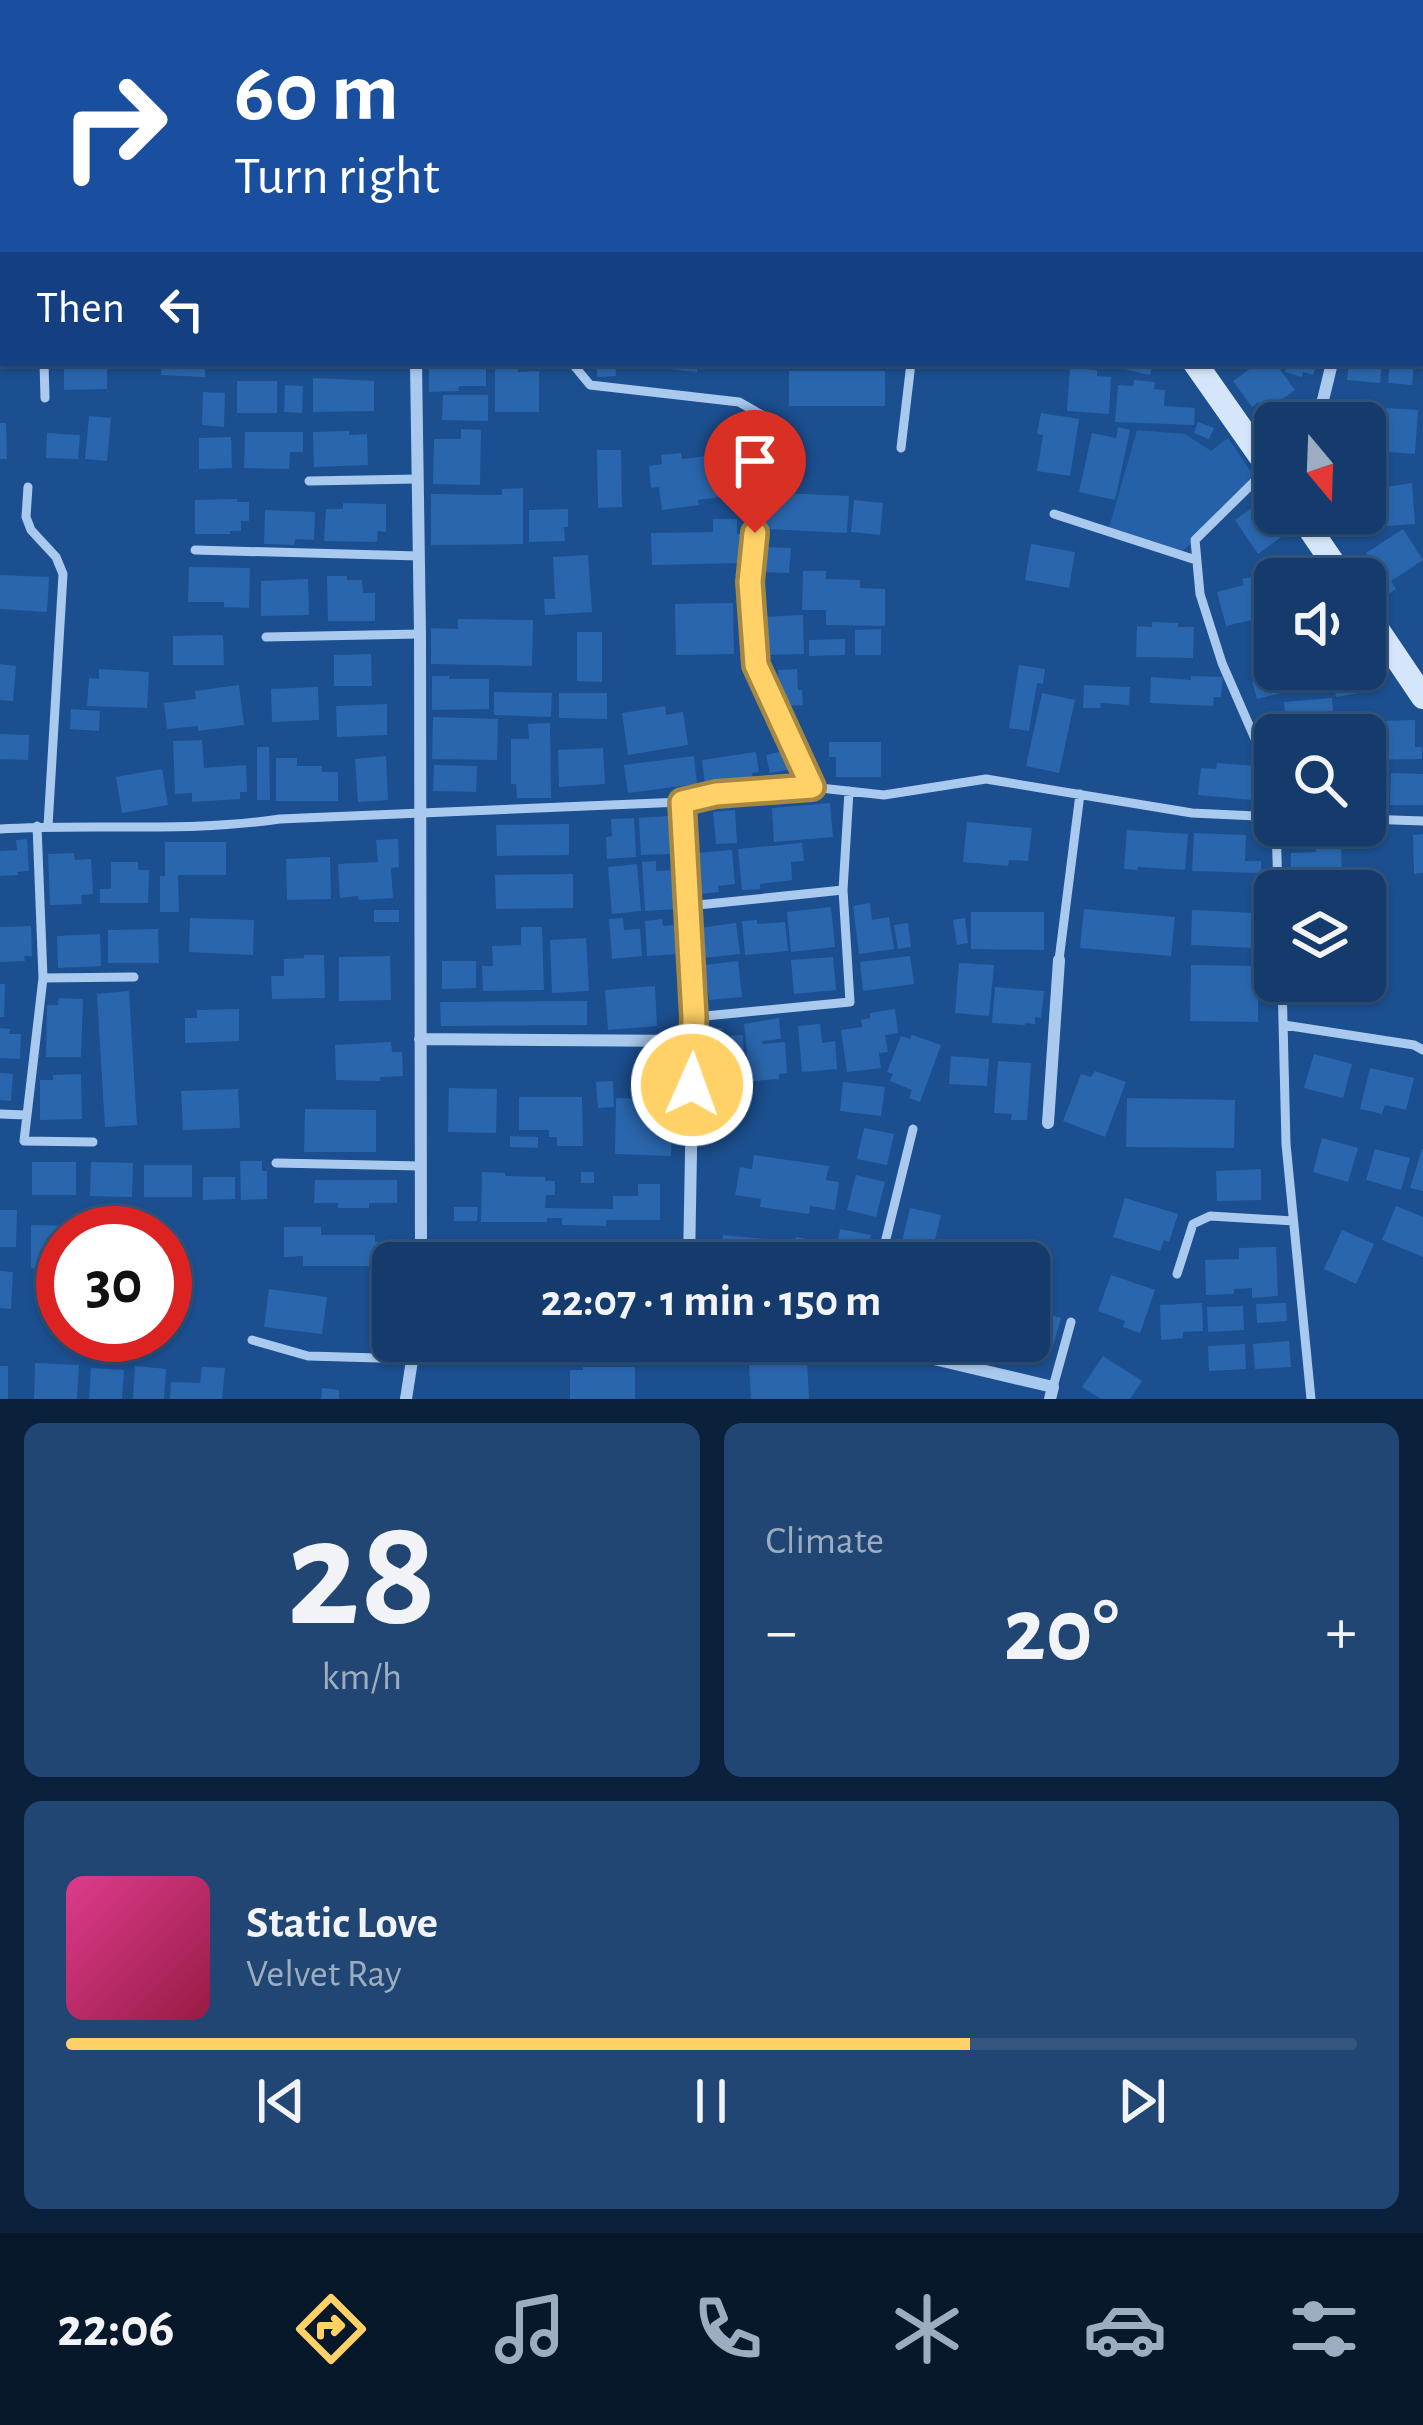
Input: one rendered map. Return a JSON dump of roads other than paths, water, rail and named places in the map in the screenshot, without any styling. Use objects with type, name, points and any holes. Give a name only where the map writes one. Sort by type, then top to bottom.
[{"type":"main road","points":[[1197,366],[1254,443]]},
{"type":"main road","points":[[1386,642],[1423,698]]},
{"type":"street","points":[[416,366],[421,1242]]},
{"type":"street","points":[[1322,402],[1331,366]]},
{"type":"street","points":[[1048,1123],[1059,960]]},
{"type":"street","points":[[421,1039],[694,1041],[689,1242]]},
{"type":"street","points":[[406,1399],[412,1362]]},
{"type":"street","points":[[939,1362],[1052,1393]]},
{"type":"lane","points":[[44,366],[45,398]]},
{"type":"lane","points":[[574,366],[590,385],[740,401],[762,415],[761,450]]},
{"type":"lane","points":[[901,448],[911,366]]},
{"type":"lane","points":[[309,481],[418,479]]},
{"type":"lane","points":[[1254,486],[1195,540],[1199,595],[1254,737]]},
{"type":"lane","points":[[28,487],[26,517],[63,574],[43,826],[43,978],[24,1141],[93,1142]]},
{"type":"lane","points":[[1054,514],[1196,560]]},
{"type":"lane","points":[[755,533],[750,582],[756,665],[812,787]]},
{"type":"lane","points":[[195,550],[419,556]]},
{"type":"lane","points":[[266,637],[420,634]]},
{"type":"lane","points":[[0,829],[229,826],[280,818],[682,802],[716,794],[812,787],[884,794],[986,778],[1192,813],[1254,817]]},
{"type":"lane","points":[[694,1017],[850,1002],[843,890],[849,791]]},
{"type":"lane","points":[[1059,960],[1080,794]]},
{"type":"lane","points":[[682,802],[694,1041]]},
{"type":"lane","points":[[1386,820],[1423,821]]},
{"type":"lane","points":[[688,906],[843,890]]},
{"type":"lane","points":[[43,978],[134,977]]},
{"type":"lane","points":[[1283,1002],[1286,1144],[1311,1399]]},
{"type":"lane","points":[[1284,1025],[1423,1050]]},
{"type":"lane","points":[[0,1114],[26,1115]]},
{"type":"lane","points":[[885,1242],[913,1129]]},
{"type":"lane","points":[[276,1163],[421,1166]]},
{"type":"lane","points":[[1178,1274],[1193,1224],[1210,1216],[1293,1221]]},
{"type":"lane","points":[[1052,1393],[1071,1322]]},
{"type":"lane","points":[[252,1340],[308,1356],[372,1358]]}]
